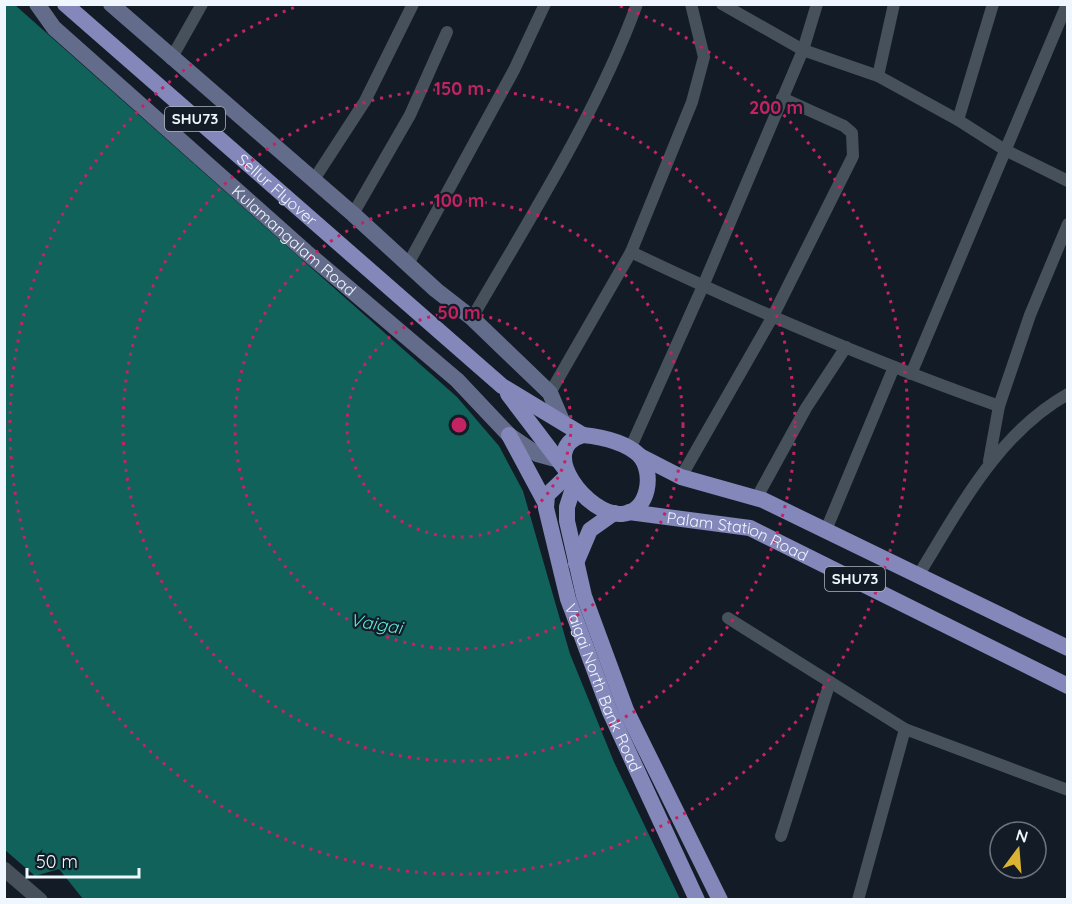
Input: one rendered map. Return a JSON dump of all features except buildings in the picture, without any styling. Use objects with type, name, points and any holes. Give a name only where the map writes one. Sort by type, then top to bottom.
[{"type":"main road","name":"Kulamangalam Road","points":[[38,4],[54,28],[306,252],[457,380],[509,435],[567,472]]},
{"type":"main road","name":"Sellur Flyover","points":[[65,4],[502,386]]},
{"type":"main road","points":[[111,4],[171,59],[472,318],[550,393],[562,421]]},
{"type":"main road","name":"SHU73","points":[[502,386],[583,435],[603,438],[635,453]]},
{"type":"main road","name":"SHU73","points":[[502,386],[591,501],[621,513]]},
{"type":"main road","name":"Vaigai North Bank Road","points":[[509,435],[546,504],[568,599],[610,712],[697,900]]},
{"type":"main road","points":[[546,504],[547,495],[567,472],[567,447],[573,439],[583,435]]},
{"type":"main road","points":[[576,563],[590,530],[640,502],[647,488],[648,472],[635,453]]},
{"type":"main road","name":"Palam Station Road","points":[[635,453],[681,477],[756,499],[826,530],[1068,648]]},
{"type":"main road","name":"Vaigai North Bank Road","points":[[567,472],[567,514],[584,596],[626,710],[720,900]]},
{"type":"main road","name":"Palam Station Road","points":[[621,513],[694,519],[750,528],[1068,686]]},
{"type":"street","points":[[171,59],[202,4]]},
{"type":"street","points":[[313,181],[365,101],[413,4]]},
{"type":"street","points":[[408,264],[514,70],[545,4]]},
{"type":"street","points":[[472,318],[587,118],[623,43],[637,4]]},
{"type":"street","points":[[550,393],[631,252],[693,102],[704,57],[691,4]]},
{"type":"street","points":[[722,4],[803,50],[878,76],[958,120],[1005,150],[1068,181]]},
{"type":"street","points":[[635,453],[803,50],[817,4]]},
{"type":"street","points":[[878,76],[894,4]]},
{"type":"street","points":[[958,120],[993,4]]},
{"type":"street","points":[[911,374],[1067,4]]},
{"type":"street","points":[[353,214],[410,115],[447,32]]},
{"type":"street","points":[[681,477],[773,316],[853,156],[852,134],[844,126],[782,98]]},
{"type":"street","points":[[989,461],[999,406],[1029,315],[1066,231]]},
{"type":"street","points":[[631,252],[846,347],[911,374],[999,406]]},
{"type":"street","points":[[756,499],[806,408],[846,347]]},
{"type":"street","points":[[826,530],[894,367]]},
{"type":"street","points":[[919,574],[989,461],[1046,406],[1068,394]]},
{"type":"street","points":[[728,618],[905,729],[1068,790]]},
{"type":"street","points":[[781,836],[830,682]]},
{"type":"street","points":[[858,900],[905,729]]},
{"type":"street","points":[[4,869],[40,900]]},
{"type":"water","name":"Vaigai","points":[[4,5],[15,5],[457,397],[499,446],[523,491],[570,654],[614,762],[680,899],[83,899],[59,869],[35,876],[5,850]]}]
